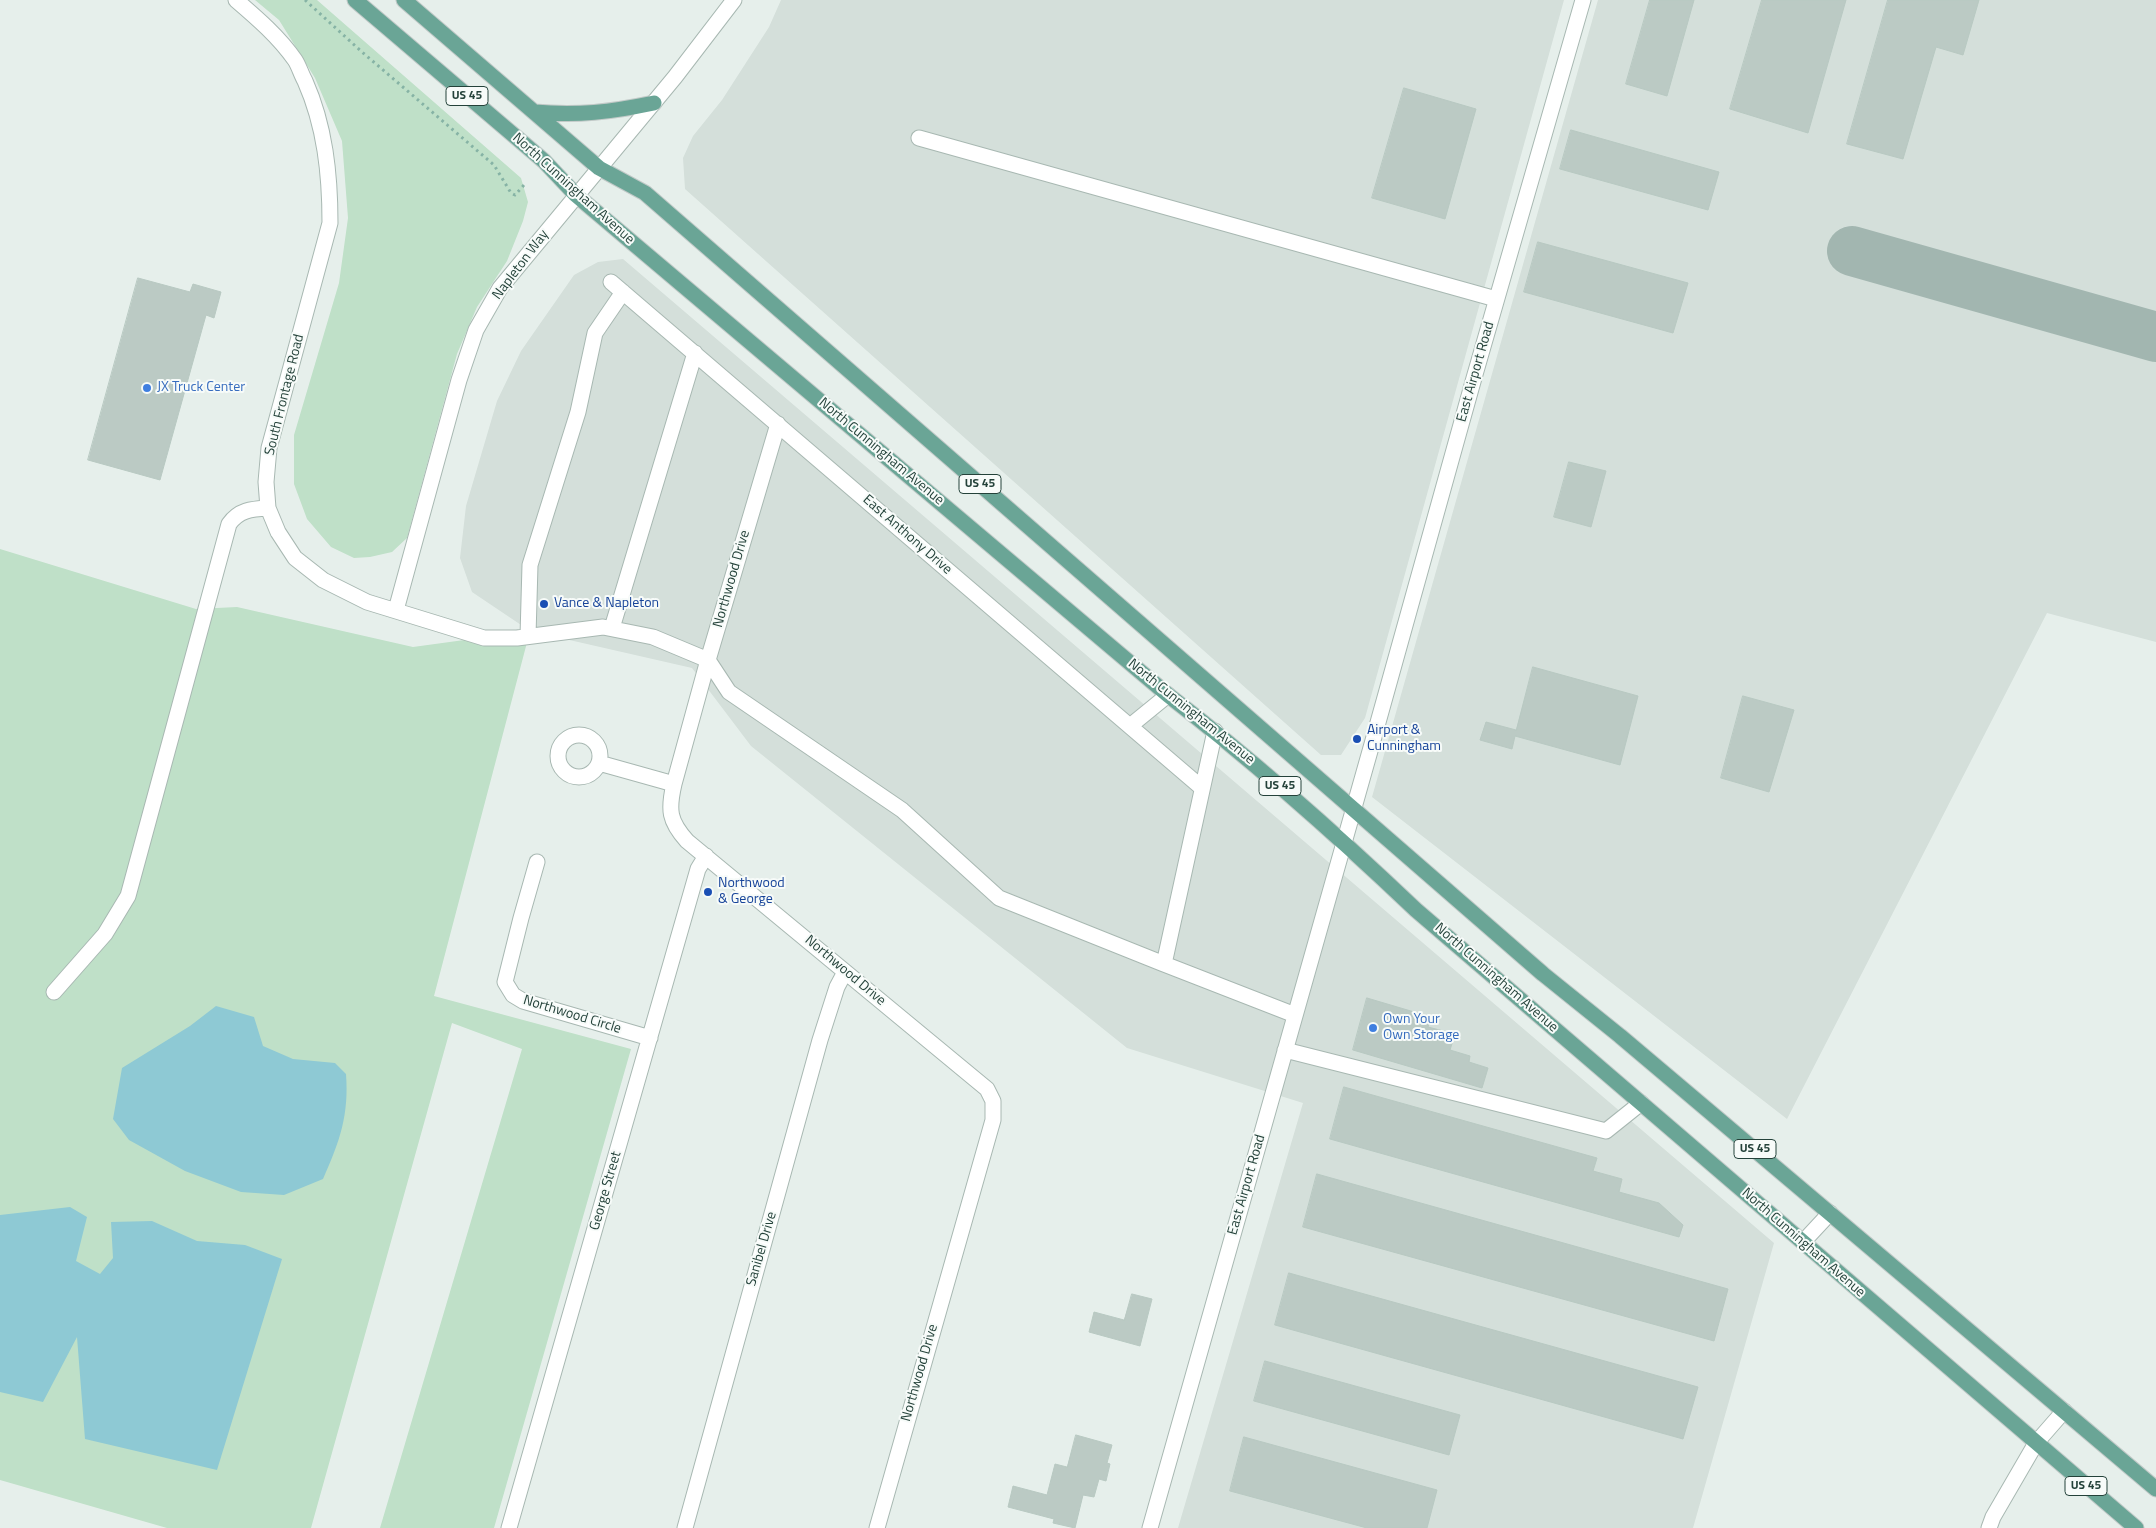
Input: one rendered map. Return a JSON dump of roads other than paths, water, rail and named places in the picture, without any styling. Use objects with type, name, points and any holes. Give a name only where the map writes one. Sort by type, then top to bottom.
[{"type":"main road","name":"North Cunningham Avenue","points":[[355,0],[544,161],[576,195],[1345,842],[1416,910],[2136,1528]]},
{"type":"main road","name":"US 45","points":[[404,0],[599,168],[645,193],[1543,974],[1620,1036],[2156,1489]]},
{"type":"main road","points":[[534,112],[606,113],[654,103]]},
{"type":"street","name":"South Frontage Road","points":[[236,0],[268,28],[295,61],[311,96],[324,139],[330,186],[330,223],[269,448],[266,482],[268,508],[278,532],[295,558],[323,580],[367,602],[484,638],[528,636],[602,626],[653,637],[708,660]]},
{"type":"street","name":"Napleton Way","points":[[396,610],[459,380],[476,330],[500,288],[654,103],[734,0]]},
{"type":"street","name":"East Airport Road","points":[[1150,1528],[1582,0]]},
{"type":"street","points":[[919,138],[1496,299]]},
{"type":"street","name":"East Anthony Drive","points":[[528,636],[530,566],[578,412],[595,333],[617,287],[1202,788]]},
{"type":"street","points":[[612,628],[695,353]]},
{"type":"street","name":"Northwood Drive","points":[[778,424],[708,660],[674,784],[671,798],[671,815],[675,828],[706,856],[987,1089],[993,1101],[992,1120],[877,1528]]},
{"type":"street","points":[[54,992],[105,934],[128,896],[229,524],[233,518],[244,510],[268,508]]},
{"type":"street","points":[[708,660],[728,692],[902,810],[999,898],[1295,1014]]},
{"type":"street","points":[[1130,726],[1168,694]]},
{"type":"street","points":[[1164,964],[1215,731]]},
{"type":"street","points":[[598,762],[674,784]]},
{"type":"street","name":"George Street","points":[[509,1528],[698,869],[706,856]]},
{"type":"street","name":"Northwood Circle","points":[[538,862],[521,918],[505,982],[513,995],[523,1001],[650,1038]]},
{"type":"street","name":"Sanibel Drive","points":[[685,1528],[820,1040],[837,987],[845,972]]},
{"type":"street","points":[[1285,1050],[1606,1132],[1641,1104]]},
{"type":"street","points":[[1802,1242],[1830,1213]]},
{"type":"street","points":[[1989,1528],[1993,1517],[2036,1443],[2064,1411]]},
{"type":"water","points":[[216,1006],[254,1017],[263,1046],[293,1059],[335,1063],[346,1074],[345,1115],[339,1140],[323,1179],[284,1195],[241,1192],[185,1171],[129,1140],[113,1119],[122,1068],[190,1026]]},
{"type":"water","points":[[70,1207],[87,1217],[76,1261],[100,1274],[113,1258],[111,1222],[152,1221],[197,1241],[245,1245],[282,1259],[217,1470],[85,1439],[77,1337],[43,1402],[0,1392],[0,1215]]},
{"type":"place","name":"JX Truck Center","points":[[147,388]]},
{"type":"place","name":"Vance & Napleton","points":[[544,604]]},
{"type":"place","name":"Airport & Cunningham","points":[[1357,739]]},
{"type":"place","name":"Northwood & George","points":[[708,892]]},
{"type":"place","name":"Own Your Own Storage","points":[[1373,1028]]}]
